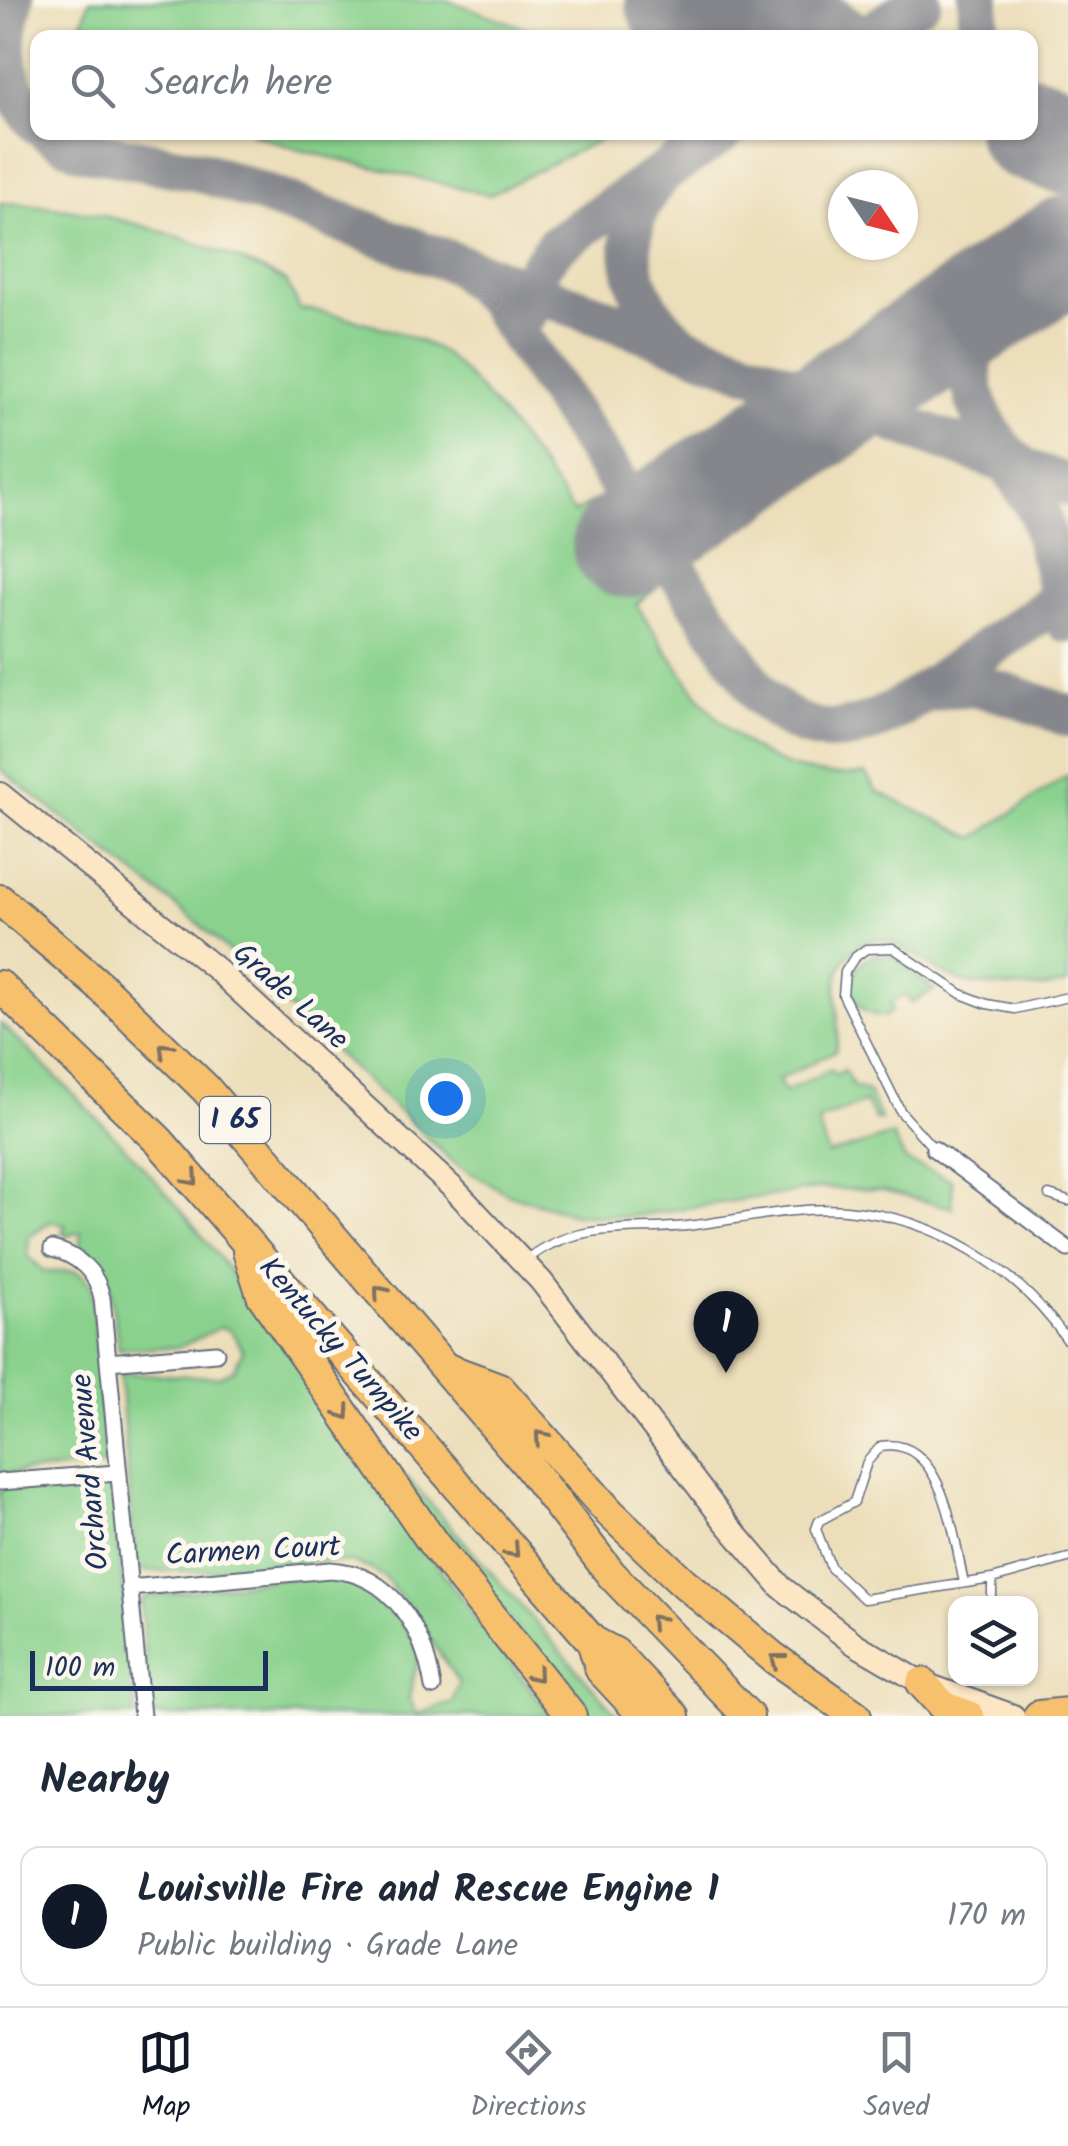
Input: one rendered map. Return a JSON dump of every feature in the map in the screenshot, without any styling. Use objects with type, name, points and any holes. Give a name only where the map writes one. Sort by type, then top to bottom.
[{"type":"highway","name":"I 65","points":[[0,900],[100,986],[205,1088],[277,1166],[526,1463],[611,1574],[748,1716]]},
{"type":"highway","name":"Kentucky Turnpike","points":[[0,986],[110,1090],[592,1641],[615,1653],[674,1716]]},
{"type":"highway","points":[[244,1239],[262,1295],[272,1310],[433,1543],[571,1716]]},
{"type":"highway","points":[[442,1367],[499,1388],[610,1513],[683,1582],[774,1658],[856,1716]]},
{"type":"highway","points":[[592,1641],[601,1670],[644,1716]]},
{"type":"highway","points":[[922,1683],[944,1708],[969,1716]]},
{"type":"highway","points":[[1039,1716],[1068,1713]]},
{"type":"main road","name":"Grade Lane","points":[[0,794],[216,970],[454,1190],[524,1261],[781,1586],[855,1644],[922,1683],[1013,1716]]},
{"type":"street","points":[[934,1149],[1066,1241]]},
{"type":"street","name":"Orchard Avenue","points":[[52,1248],[79,1260],[100,1284],[142,1716]]},
{"type":"street","points":[[108,1362],[216,1354]]},
{"type":"street","points":[[0,1482],[117,1473]]},
{"type":"street","name":"Carmen Court","points":[[129,1588],[330,1570],[360,1574],[379,1585],[404,1610],[423,1649],[434,1687]]},
{"type":"lane","points":[[934,1149],[901,1112],[843,995],[845,972],[854,958],[866,950],[893,948],[961,994],[986,1004],[1015,1009],[1068,997]]},
{"type":"lane","points":[[1049,1194],[1068,1201]]},
{"type":"lane","points":[[524,1261],[546,1244],[579,1232],[844,1210],[923,1226],[991,1260],[1049,1314],[1068,1341]]},
{"type":"lane","points":[[964,1583],[935,1476],[918,1455],[891,1444],[881,1446],[867,1462],[854,1502],[818,1521],[816,1529],[831,1568],[864,1598],[992,1579],[1068,1558]]},
{"type":"lane","points":[[992,1579],[992,1596]]},
{"type":"green space","points":[[90,0],[447,0],[531,30],[79,30]]},
{"type":"green space","points":[[270,140],[599,140],[489,195]]},
{"type":"green space","points":[[0,203],[74,210],[183,238],[286,281],[300,309],[376,326],[447,356],[499,411],[574,513],[595,500],[656,589],[636,604],[703,701],[754,749],[785,765],[822,774],[866,774],[876,791],[974,838],[1068,775],[1068,983],[1027,988],[964,981],[896,944],[866,941],[853,949],[838,977],[835,1051],[778,1080],[785,1092],[831,1069],[835,1075],[844,1070],[853,1086],[868,1092],[881,1120],[875,1120],[865,1102],[818,1121],[828,1155],[892,1135],[906,1161],[952,1180],[952,1208],[884,1191],[822,1188],[627,1217],[575,1214],[510,1195],[454,1163],[197,922],[0,769]]},
{"type":"green space","points":[[871,955],[893,955],[934,990],[910,1003],[906,995],[890,1003],[893,1010],[886,1016],[863,1009],[856,1002],[852,982],[861,963]]},
{"type":"green space","points":[[0,1023],[128,1150],[199,1232],[461,1597],[553,1716],[149,1716],[141,1603],[145,1597],[256,1581],[343,1578],[360,1582],[380,1595],[420,1651],[409,1698],[417,1714],[452,1703],[459,1683],[411,1610],[384,1577],[368,1568],[350,1562],[315,1561],[205,1571],[142,1571],[135,1565],[120,1373],[218,1377],[234,1369],[243,1350],[231,1331],[221,1327],[180,1347],[119,1349],[109,1283],[81,1246],[81,1232],[66,1236],[62,1232],[66,1226],[52,1221],[29,1237],[28,1256],[44,1271],[76,1271],[92,1287],[105,1465],[0,1474]]},
{"type":"green space","points":[[406,1476],[618,1716],[584,1716],[400,1482]]},
{"type":"green space","points":[[113,1481],[136,1716],[0,1716],[0,1488]]},
{"type":"taxiway","points":[[13,0],[7,34],[8,66],[18,96],[30,114]]},
{"type":"taxiway","points":[[805,0],[852,30]]},
{"type":"taxiway","points":[[877,30],[921,0]]},
{"type":"taxiway","points":[[978,30],[979,0]]},
{"type":"taxiway","points":[[1038,117],[1068,130]]},
{"type":"taxiway","points":[[63,140],[80,149],[200,171],[1068,485]]},
{"type":"taxiway","points":[[526,314],[537,270],[556,245],[712,140]]},
{"type":"taxiway","points":[[658,179],[635,219],[632,263],[648,306],[678,340]]},
{"type":"taxiway","points":[[1019,464],[1003,448],[980,411],[971,369],[974,348],[981,328],[1002,299],[1068,252]]},
{"type":"taxiway","points":[[467,272],[493,297],[762,697],[788,718],[814,728],[838,730],[887,715],[1068,594]]},
{"type":"taxiway","points":[[1004,457],[1039,512],[1067,622]]},
{"type":"taxiway","points":[[929,692],[947,687],[982,688],[1068,716]]},
{"type":"runway","points":[[679,0],[760,30]]},
{"type":"runway","points":[[1038,131],[1068,141]]},
{"type":"runway","points":[[626,544],[1068,249]]},
{"type":"place","name":"Louisville Fire and Rescue Engine 1","points":[[726,1373]]}]
